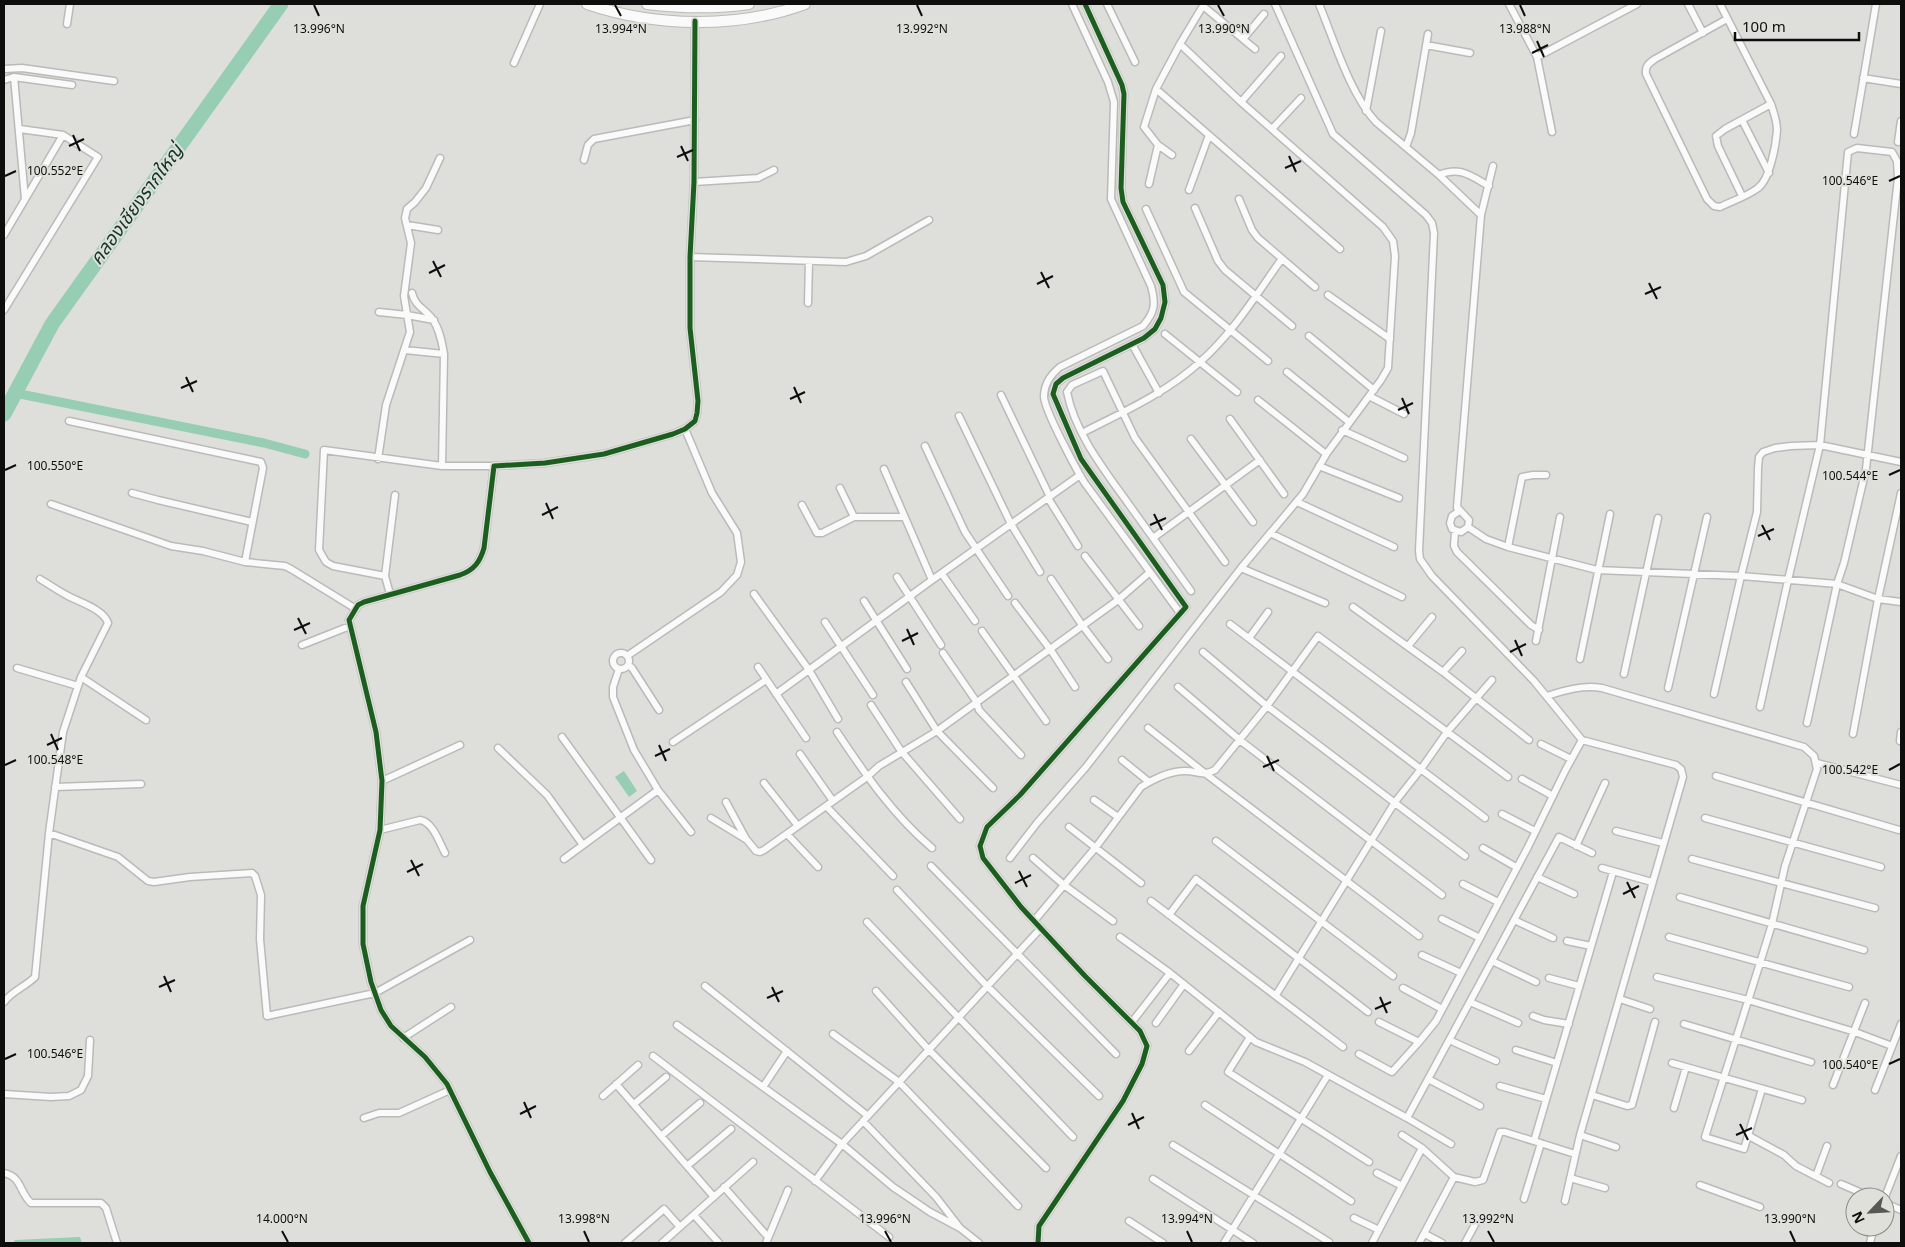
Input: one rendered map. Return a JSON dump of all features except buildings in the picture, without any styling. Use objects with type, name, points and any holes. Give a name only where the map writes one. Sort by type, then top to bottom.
[{"type":"main road","points":[[587,4],[644,17],[695,21],[737,20],[768,15],[805,4]]},
{"type":"main road","points":[[647,4],[683,7],[749,4]]},
{"type":"street","points":[[67,24],[70,4]]},
{"type":"street","points":[[514,63],[540,4]]},
{"type":"street","points":[[1072,4],[1108,82],[1114,102],[1111,199],[1155,298],[1153,309],[1143,326],[1060,367],[1048,379],[1044,402],[1080,475],[1180,613]]},
{"type":"street","points":[[1038,1243],[1039,1226],[1123,1101],[1142,1064],[1147,1046],[1140,1031],[1132,1022],[1084,976],[1021,907],[983,858],[980,846],[987,827],[1033,780],[1186,607],[1081,459],[1053,394],[1056,384],[1063,378],[1144,338],[1158,324],[1164,311],[1165,293],[1163,285],[1123,202],[1124,94],[1122,85],[1085,4]]},
{"type":"street","points":[[1106,4],[1135,62]]},
{"type":"street","points":[[1275,4],[1333,134],[1426,215],[1432,223],[1434,233],[1420,559],[1426,569],[1534,681],[1582,740],[1676,765],[1681,769],[1683,777],[1580,1135],[1565,1201]]},
{"type":"street","points":[[1319,4],[1356,95],[1366,111],[1439,174],[1481,215]]},
{"type":"street","points":[[1509,4],[1537,57],[1552,132]]},
{"type":"street","points":[[1537,57],[1625,6],[1638,4]]},
{"type":"street","points":[[1688,4],[1704,33]]},
{"type":"street","points":[[1720,4],[1728,19],[1770,104],[1775,116],[1777,129],[1768,173],[1763,183],[1758,189],[1720,207],[1710,203],[1646,74],[1647,64],[1728,19]]},
{"type":"street","points":[[1854,134],[1876,4]]},
{"type":"street","points":[[1172,155],[1158,145],[1144,127],[1156,89],[1201,6],[1255,49]]},
{"type":"street","points":[[1243,40],[1264,14]]},
{"type":"street","points":[[386,576],[333,566],[326,562],[322,556],[319,540],[324,450],[378,459],[442,466],[494,466],[554,462],[604,454],[673,434],[685,429],[695,421],[698,413],[690,328],[690,257],[694,182],[695,21]]},
{"type":"street","points":[[1366,111],[1381,30]]},
{"type":"street","points":[[1406,147],[1428,34]]},
{"type":"street","points":[[1010,858],[1037,823],[1086,767],[1242,568],[1297,502],[1309,486],[1326,454],[1342,430],[1374,390],[1388,368],[1395,256],[1395,247],[1389,233],[1241,102],[1180,44]]},
{"type":"street","points":[[1426,45],[1470,52]]},
{"type":"street","points":[[1241,102],[1281,56]]},
{"type":"street","points":[[4,69],[22,68],[114,81]]},
{"type":"street","points":[[4,80],[14,77],[72,85]]},
{"type":"street","points":[[14,77],[26,199]]},
{"type":"street","points":[[1863,78],[1901,84]]},
{"type":"street","points":[[1156,89],[1340,249]]},
{"type":"street","points":[[1272,129],[1301,98]]},
{"type":"street","points":[[1742,196],[1716,141],[1719,132],[1770,104]]},
{"type":"street","points":[[584,160],[588,145],[594,139],[694,120]]},
{"type":"street","points":[[1742,120],[1768,173]]},
{"type":"street","points":[[1898,142],[1901,121]]},
{"type":"street","points":[[4,310],[98,157],[64,135],[20,129]]},
{"type":"street","points":[[4,235],[64,135]]},
{"type":"street","points":[[1189,190],[1209,136]]},
{"type":"street","points":[[1149,184],[1158,145]]},
{"type":"street","points":[[1760,707],[1820,445],[1848,152],[1857,148],[1892,152],[1898,162],[1898,178],[1866,469],[1837,584],[1807,723]]},
{"type":"street","points":[[378,459],[386,405],[410,332],[404,296],[412,243],[405,218],[407,209],[426,188],[440,158]]},
{"type":"street","points":[[1493,166],[1481,215],[1458,512],[1452,516],[1450,522],[1455,531],[1454,546],[1457,552],[1531,626],[1539,630]]},
{"type":"street","points":[[694,182],[758,178],[774,170]]},
{"type":"street","points":[[1439,174],[1454,170],[1462,172],[1489,186]]},
{"type":"street","points":[[1238,199],[1252,230],[1258,238],[1316,288]]},
{"type":"street","points":[[1195,208],[1218,261],[1225,270],[1292,326]]},
{"type":"street","points":[[1146,209],[1184,292],[1268,361]]},
{"type":"street","points":[[690,257],[846,262],[866,256],[929,220]]},
{"type":"street","points":[[407,225],[438,230]]},
{"type":"street","points":[[1082,433],[1159,393],[1200,362],[1231,330],[1282,260]]},
{"type":"street","points":[[808,303],[809,261]]},
{"type":"street","points":[[412,293],[415,303],[434,320],[444,354],[442,466]]},
{"type":"street","points":[[1328,296],[1390,339]]},
{"type":"street","points":[[379,312],[406,314],[434,320]]},
{"type":"street","points":[[1165,334],[1237,392]]},
{"type":"street","points":[[1309,336],[1374,390]]},
{"type":"street","points":[[1132,344],[1159,393]]},
{"type":"street","points":[[405,350],[444,354]]},
{"type":"street","points":[[1190,590],[1103,469],[1082,433],[1067,392],[1072,385],[1103,371],[1135,438],[1225,562]]},
{"type":"street","points":[[1287,372],[1349,422]]},
{"type":"street","points":[[1000,395],[1049,498],[1078,546]]},
{"type":"street","points":[[1369,396],[1404,414]]},
{"type":"street","points":[[1258,400],[1326,454]]},
{"type":"street","points":[[959,416],[1011,524],[1040,572]]},
{"type":"street","points":[[1230,419],[1284,494]]},
{"type":"street","points":[[69,421],[261,462],[263,468],[245,562]]},
{"type":"street","points":[[627,656],[721,592],[737,575],[741,562],[737,533],[712,492],[685,429]]},
{"type":"street","points":[[1342,430],[1404,458]]},
{"type":"street","points":[[1191,439],[1253,522]]},
{"type":"street","points":[[1714,694],[1758,512],[1759,457],[1763,452],[1775,448],[1820,445],[1901,462]]},
{"type":"street","points":[[925,446],[965,532],[1008,596]]},
{"type":"street","points":[[1153,538],[1260,460]]},
{"type":"street","points":[[494,466],[484,548],[481,559],[476,566],[460,575],[364,602],[356,608],[349,620],[375,729],[382,781],[380,830],[363,906],[363,944],[381,1010],[391,1026],[434,1066],[450,1090],[490,1172],[529,1243]]},
{"type":"street","points":[[1319,466],[1399,498]]},
{"type":"street","points":[[884,469],[932,580]]},
{"type":"street","points":[[776,694],[1080,475]]},
{"type":"street","points":[[1508,547],[1522,477],[1546,475]]},
{"type":"street","points":[[840,488],[854,517]]},
{"type":"street","points":[[132,493],[252,522]]},
{"type":"street","points":[[1853,734],[1878,599],[1901,493]]},
{"type":"street","points":[[390,594],[386,576],[395,495]]},
{"type":"street","points":[[1297,502],[1394,547]]},
{"type":"street","points":[[51,504],[171,546],[203,551],[245,562],[286,566],[356,608]]},
{"type":"street","points":[[802,505],[817,533],[822,533],[854,517],[904,517]]},
{"type":"street","points":[[1455,531],[1461,532],[1469,524],[1468,516],[1457,508]]},
{"type":"street","points":[[1580,659],[1610,514]]},
{"type":"street","points":[[1536,641],[1560,517]]},
{"type":"street","points":[[1668,688],[1707,517]]},
{"type":"street","points":[[1624,674],[1658,518]]},
{"type":"street","points":[[1468,527],[1486,539],[1508,547],[1598,570],[1741,576],[1837,584],[1878,599],[1901,602]]},
{"type":"street","points":[[1270,533],[1402,597]]},
{"type":"street","points":[[1085,556],[1139,626]]},
{"type":"street","points":[[1242,568],[1326,602]]},
{"type":"street","points":[[726,802],[747,840],[760,852],[867,777],[879,766],[937,731],[1118,600],[1150,572]]},
{"type":"street","points":[[942,574],[975,621]]},
{"type":"street","points":[[897,577],[941,645]]},
{"type":"street","points":[[4,1002],[10,994],[26,986],[35,977],[49,834],[63,732],[81,677],[108,623],[108,620],[89,606],[69,597],[40,579]]},
{"type":"street","points":[[1051,580],[1082,625],[1108,658]]},
{"type":"street","points":[[754,594],[808,670],[838,719]]},
{"type":"street","points":[[864,601],[907,669]]},
{"type":"street","points":[[1015,603],[1050,649],[1075,687]]},
{"type":"street","points":[[1353,607],[1443,672],[1529,740]]},
{"type":"street","points":[[1249,638],[1268,612]]},
{"type":"street","points":[[1408,646],[1432,617]]},
{"type":"street","points":[[825,622],[872,695]]},
{"type":"street","points":[[1230,624],[1485,818]]},
{"type":"street","points":[[302,644],[350,626]]},
{"type":"street","points":[[982,631],[1046,721]]},
{"type":"street","points":[[1034,921],[1096,847],[1141,788],[1149,782],[1184,771],[1206,774],[1215,770],[1241,741],[1318,636],[1508,777]]},
{"type":"street","points":[[1443,672],[1462,651]]},
{"type":"street","points":[[943,652],[976,701],[979,710],[1021,755]]},
{"type":"street","points":[[1203,652],[1267,706],[1465,856]]},
{"type":"street","points":[[619,669],[614,664],[615,656],[622,653],[627,656],[629,660],[628,665]]},
{"type":"street","points":[[619,669],[628,665]]},
{"type":"street","points":[[628,665],[632,668],[659,710]]},
{"type":"street","points":[[758,667],[806,738]]},
{"type":"street","points":[[17,668],[78,686]]},
{"type":"street","points":[[619,669],[613,687],[612,697],[615,707],[634,750],[658,790],[691,832]]},
{"type":"street","points":[[81,677],[146,720]]},
{"type":"street","points":[[673,742],[766,680]]},
{"type":"street","points":[[1276,995],[1395,802],[1447,732],[1492,680]]},
{"type":"street","points":[[906,682],[937,731],[993,788]]},
{"type":"street","points":[[1178,687],[1241,741],[1442,895]]},
{"type":"street","points":[[1547,696],[1585,687],[1602,688],[1804,747],[1814,756],[1817,769],[1807,804],[1780,882],[1772,924],[1705,1137],[1742,1150],[1746,1148],[1762,1089]]},
{"type":"street","points":[[872,705],[901,751],[960,819]]},
{"type":"street","points":[[1148,728],[1419,936]]},
{"type":"street","points":[[837,732],[886,802],[932,848]]},
{"type":"street","points":[[1900,741],[1901,732]]},
{"type":"street","points":[[562,737],[652,860]]},
{"type":"street","points":[[1359,1054],[1392,1072],[1436,1021],[1582,740]]},
{"type":"street","points":[[1542,744],[1571,759]]},
{"type":"street","points":[[382,781],[460,745]]},
{"type":"street","points":[[498,748],[547,795],[583,845]]},
{"type":"street","points":[[800,754],[833,801]]},
{"type":"street","points":[[1122,760],[1149,782]]},
{"type":"street","points":[[1817,763],[1901,785]]},
{"type":"street","points":[[1716,776],[1899,830]]},
{"type":"street","points":[[1522,779],[1553,796]]},
{"type":"street","points":[[764,783],[798,826]]},
{"type":"street","points":[[1576,846],[1606,783]]},
{"type":"street","points":[[56,787],[141,784]]},
{"type":"street","points":[[564,859],[658,790]]},
{"type":"street","points":[[1094,800],[1118,817]]},
{"type":"street","points":[[826,806],[893,876]]},
{"type":"street","points":[[1502,814],[1535,831]]},
{"type":"street","points":[[711,818],[747,840]]},
{"type":"street","points":[[1705,818],[1881,867]]},
{"type":"street","points":[[380,830],[420,820],[424,821],[429,824],[445,852]]},
{"type":"street","points":[[1069,827],[1141,883]]},
{"type":"street","points":[[1616,831],[1663,843]]},
{"type":"street","points":[[49,834],[77,841],[118,857],[148,881],[252,873],[255,876],[261,895],[260,939],[267,1016],[375,993],[470,940]]},
{"type":"street","points":[[787,834],[818,867]]},
{"type":"street","points":[[1407,1118],[1559,837],[1592,853]]},
{"type":"street","points":[[1216,841],[1393,976]]},
{"type":"street","points":[[1483,848],[1516,867]]},
{"type":"street","points":[[1033,858],[1113,921]]},
{"type":"street","points":[[1692,859],[1875,908]]},
{"type":"street","points":[[931,866],[1116,1054]]},
{"type":"street","points":[[1602,868],[1652,882]]},
{"type":"street","points":[[1524,1199],[1546,1099],[1612,872]]},
{"type":"street","points":[[1537,877],[1574,894]]},
{"type":"street","points":[[1169,915],[1196,879],[1368,1012]]},
{"type":"street","points":[[1463,884],[1498,902]]},
{"type":"street","points":[[897,890],[987,986],[1099,1096]]},
{"type":"street","points":[[1680,897],[1864,950]]},
{"type":"street","points":[[1150,901],[1343,1046]]},
{"type":"street","points":[[1442,919],[1480,938]]},
{"type":"street","points":[[1514,920],[1553,938]]},
{"type":"street","points":[[867,922],[1073,1137]]},
{"type":"street","points":[[816,1180],[842,1144],[1041,928]]},
{"type":"street","points":[[1120,937],[1170,973],[1256,1042],[1304,1062],[1452,1144]]},
{"type":"street","points":[[1670,937],[1849,988]]},
{"type":"street","points":[[1567,941],[1590,946]]},
{"type":"street","points":[[1422,955],[1462,973]]},
{"type":"street","points":[[1492,961],[1536,982]]},
{"type":"street","points":[[1132,1022],[1170,973]]},
{"type":"street","points":[[1657,977],[1748,1000],[1855,1032],[1892,1046]]},
{"type":"street","points":[[1549,978],[1579,986]]},
{"type":"street","points":[[1156,1023],[1184,984]]},
{"type":"street","points":[[705,986],[868,1116]]},
{"type":"street","points":[[1403,988],[1442,1009]]},
{"type":"street","points":[[876,991],[929,1050],[1046,1168]]},
{"type":"street","points":[[1620,999],[1650,1009]]},
{"type":"street","points":[[1470,1002],[1518,1023]]},
{"type":"street","points":[[1833,1086],[1855,1032],[1864,1003]]},
{"type":"street","points":[[403,1038],[450,1007]]},
{"type":"street","points":[[1189,1051],[1219,1012]]},
{"type":"street","points":[[1533,1016],[1544,1020],[1569,1024]]},
{"type":"street","points":[[1379,1022],[1419,1042]]},
{"type":"street","points":[[1592,1095],[1628,1106],[1632,1105],[1655,1022]]},
{"type":"street","points":[[1684,1024],[1810,1062]]},
{"type":"street","points":[[1875,1090],[1901,1024]]},
{"type":"street","points":[[677,1025],[842,1144],[893,1187],[930,1212],[960,1228],[978,1243]]},
{"type":"street","points":[[833,1034],[899,1082],[1018,1206]]},
{"type":"street","points":[[1250,1037],[1228,1072],[1369,1162]]},
{"type":"street","points":[[4,1094],[51,1097],[69,1096],[81,1090],[88,1076],[90,1040]]},
{"type":"street","points":[[1449,1040],[1496,1061]]},
{"type":"street","points":[[1516,1050],[1557,1063]]},
{"type":"street","points":[[762,1087],[787,1051]]},
{"type":"street","points":[[652,1056],[889,1237]]},
{"type":"street","points":[[1672,1063],[1802,1100]]},
{"type":"street","points":[[603,1096],[638,1065]]},
{"type":"street","points":[[1674,1108],[1686,1068]]},
{"type":"street","points":[[1224,1243],[1328,1075]]},
{"type":"street","points":[[634,1104],[666,1077]]},
{"type":"street","points":[[1428,1079],[1480,1106]]},
{"type":"street","points":[[616,1084],[714,1197]]},
{"type":"street","points":[[1500,1086],[1546,1099]]},
{"type":"street","points":[[364,1118],[378,1113],[400,1113],[450,1090]]},
{"type":"street","points":[[661,1136],[700,1103]]},
{"type":"street","points":[[1205,1105],[1351,1201]]},
{"type":"street","points":[[863,1121],[936,1197],[960,1228]]},
{"type":"street","points":[[687,1166],[731,1129]]},
{"type":"street","points":[[1402,1134],[1422,1148],[1454,1177],[1476,1182],[1483,1180],[1500,1132],[1575,1154]]},
{"type":"street","points":[[1580,1135],[1616,1147]]},
{"type":"street","points":[[1749,1136],[1784,1155],[1796,1166],[1828,1183]]},
{"type":"street","points":[[1173,1145],[1328,1242]]},
{"type":"street","points":[[1816,1176],[1827,1146]]},
{"type":"street","points":[[1372,1243],[1422,1148]]},
{"type":"street","points":[[1889,1187],[1901,1156]]},
{"type":"street","points":[[663,1243],[753,1162]]},
{"type":"street","points":[[4,1173],[12,1174],[31,1203],[101,1203],[106,1208],[118,1243]]},
{"type":"street","points":[[1377,1173],[1402,1186]]},
{"type":"street","points":[[1419,1243],[1454,1177]]},
{"type":"street","points":[[1570,1178],[1605,1188]]},
{"type":"street","points":[[1153,1179],[1254,1243]]},
{"type":"street","points":[[1841,1184],[1848,1187]]},
{"type":"street","points":[[1700,1185],[1760,1206]]},
{"type":"street","points":[[724,1187],[767,1240],[788,1190]]},
{"type":"street","points":[[625,1243],[664,1209],[680,1227]]},
{"type":"street","points":[[694,1214],[719,1243]]},
{"type":"street","points":[[1354,1218],[1379,1230]]},
{"type":"street","points":[[1465,1243],[1478,1219]]},
{"type":"street","points":[[1129,1221],[1163,1243]]},
{"type":"street","points":[[1425,1234],[1442,1243]]},
{"type":"shaded area","points":[[624,771],[637,791],[629,797],[615,777]]},
{"type":"shaded area","points":[[80,1237],[82,1243],[13,1243],[15,1240]]},
{"type":"waterway","name":"คลองเชียงรากใหญ่","points":[[4,414],[52,324],[281,4]]},
{"type":"waterway","points":[[15,393],[264,443],[305,454]]},
{"type":"cycle path","points":[[1038,1243],[1039,1226],[1123,1101],[1142,1064],[1147,1046],[1140,1031],[1085,976],[1021,907],[983,858],[980,846],[987,827],[1020,795],[1186,607],[1081,459],[1053,394],[1056,384],[1063,378],[1144,338],[1155,329],[1161,318],[1165,302],[1163,285],[1123,202],[1121,188],[1124,94],[1122,85],[1085,4]]},
{"type":"cycle path","points":[[529,1243],[490,1172],[447,1084],[425,1057],[391,1026],[381,1010],[371,982],[363,944],[363,906],[380,830],[382,781],[376,732],[349,620],[358,605],[364,602],[460,575],[476,565],[484,548],[494,466],[545,463],[604,454],[673,434],[685,429],[695,421],[698,401],[690,328],[690,257],[694,182],[695,21]]}]
